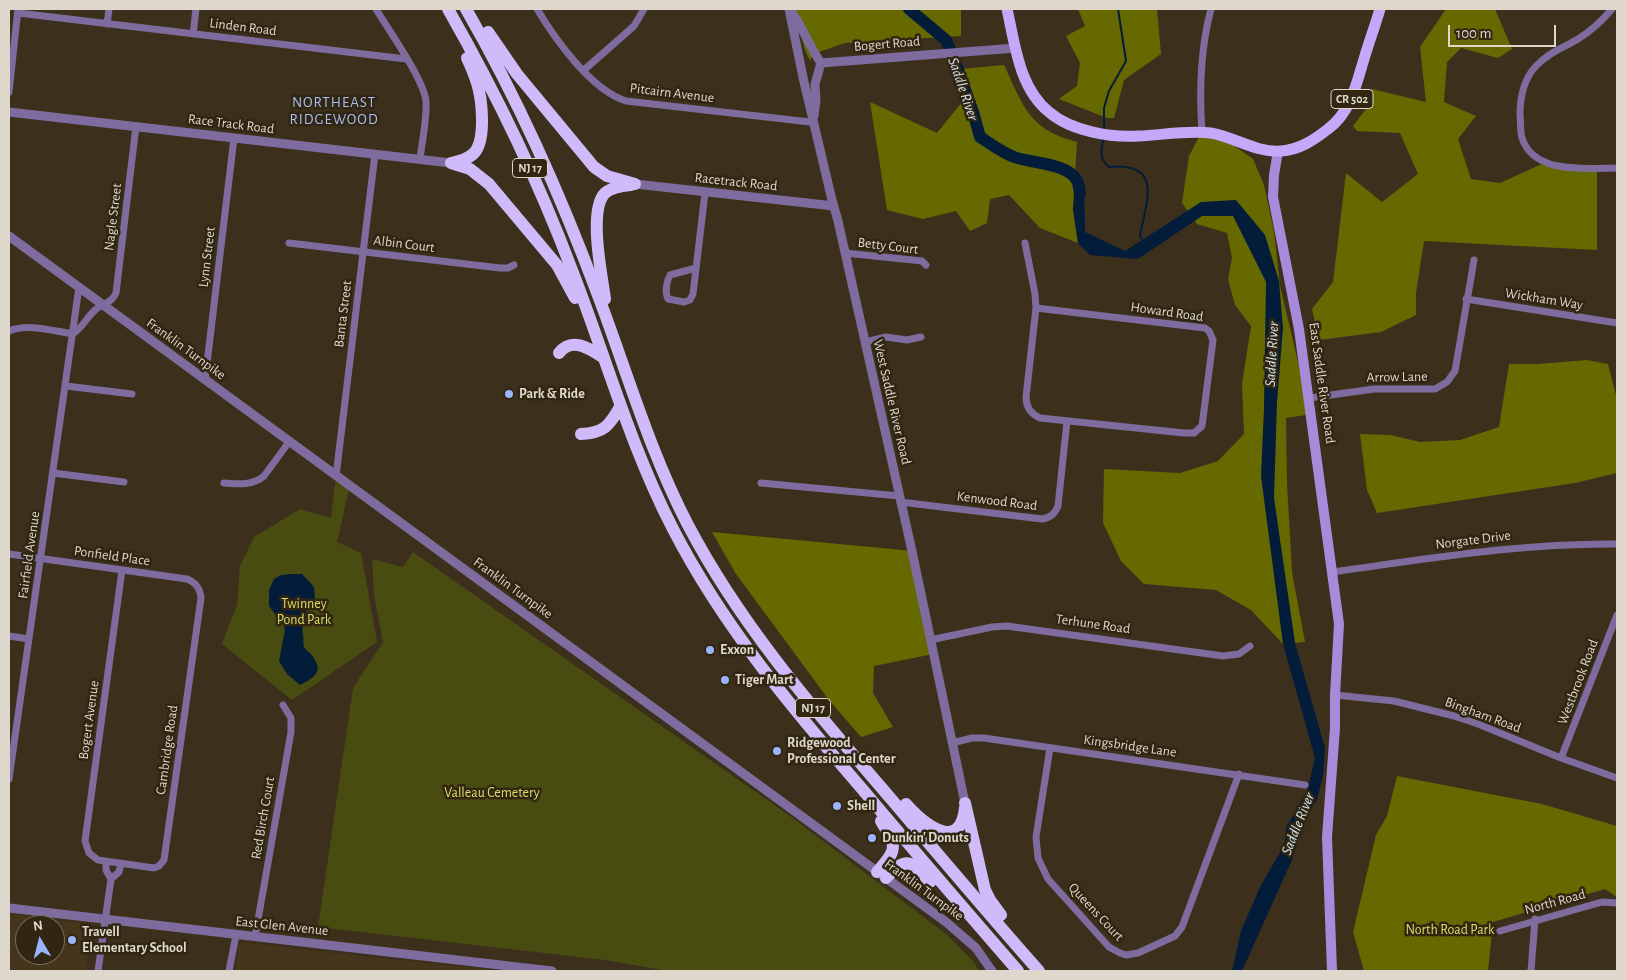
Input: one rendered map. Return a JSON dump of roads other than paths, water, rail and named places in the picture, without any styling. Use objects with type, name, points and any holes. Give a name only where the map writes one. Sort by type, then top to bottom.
[{"type":"highway","name":"NJ 17","points":[[466,9],[499,70],[544,163],[575,236],[659,465],[687,524],[713,570],[772,658],[1038,970]]},
{"type":"highway","points":[[475,9],[507,62],[590,162],[607,176],[635,184]]},
{"type":"highway","name":"NJ 17","points":[[449,10],[491,88],[533,175],[564,247],[620,407],[661,505],[685,552],[711,596],[764,672],[1018,971]]},
{"type":"highway","points":[[449,10],[477,84],[481,114],[481,139],[478,148],[467,158],[451,163]]},
{"type":"highway","points":[[451,163],[470,170],[485,180],[542,246],[562,273],[596,334]]},
{"type":"highway","points":[[610,328],[598,256],[598,208],[603,196],[610,190],[619,186],[635,184]]},
{"type":"highway","points":[[559,353],[566,346],[578,345],[588,348],[604,358]]},
{"type":"highway","points":[[581,434],[603,430],[610,424],[620,407]]},
{"type":"highway","points":[[865,769],[903,801],[918,818],[942,831],[954,831],[960,827],[963,820],[965,803]]},
{"type":"highway","points":[[865,793],[893,842],[891,855],[882,875]]},
{"type":"highway","points":[[965,803],[987,896],[1013,929],[1038,970]]},
{"type":"highway","points":[[882,875],[900,864],[906,863],[914,866],[924,874],[948,902],[984,932]]},
{"type":"main road","name":"CR 502","points":[[1007,9],[1026,81],[1043,107],[1066,123],[1104,133],[1137,137],[1202,132],[1278,151],[1298,148],[1308,142],[1330,128],[1346,109],[1354,92],[1380,9]]},
{"type":"main road","name":"East Saddle River Road","points":[[1278,151],[1274,175],[1274,197],[1299,329],[1339,624],[1335,728],[1327,837],[1332,971]]},
{"type":"street","points":[[107,24],[109,9]]},
{"type":"street","points":[[193,34],[196,9]]},
{"type":"street","points":[[376,9],[419,80],[426,100],[420,160]]},
{"type":"street","name":"Pitcairn Avenue","points":[[538,9],[562,45],[584,70],[610,94],[626,100],[814,121]]},
{"type":"street","points":[[584,70],[634,26],[644,9]]},
{"type":"street","points":[[789,9],[797,19],[810,46],[821,63],[815,84],[814,121]]},
{"type":"street","name":"West Saddle River Road","points":[[789,9],[900,499],[965,803]]},
{"type":"street","points":[[1202,132],[1200,98],[1202,61],[1204,41],[1212,9]]},
{"type":"street","points":[[1612,9],[1578,40],[1552,52],[1536,66],[1522,92],[1520,130],[1530,153],[1543,162],[1552,165],[1581,168],[1617,168]]},
{"type":"street","points":[[9,92],[18,11]]},
{"type":"street","name":"Linden Road","points":[[18,11],[107,24],[406,59]]},
{"type":"street","name":"Bogert Road","points":[[821,63],[1016,48]]},
{"type":"street","name":"Race Track Road","points":[[9,112],[451,163]]},
{"type":"street","name":"Nagle Street","points":[[104,305],[114,298],[117,290],[136,126]]},
{"type":"street","name":"Lynn Street","points":[[205,380],[234,138]]},
{"type":"street","name":"Banta Street","points":[[336,476],[375,154]]},
{"type":"street","name":"Racetrack Road","points":[[635,184],[834,206]]},
{"type":"street","points":[[696,268],[670,275],[667,281],[666,294],[668,299],[684,302],[690,300],[696,268],[705,193]]},
{"type":"street","name":"Franklin Turnpike","points":[[9,236],[963,935],[981,954],[992,971]]},
{"type":"street","name":"Albin Court","points":[[290,243],[500,268],[508,268],[514,264]]},
{"type":"street","points":[[1025,243],[1036,308],[1026,401],[1030,412],[1035,416],[1067,421]]},
{"type":"street","name":"Betty Court","points":[[845,254],[922,261],[926,266]]},
{"type":"street","name":"Arrow Lane","points":[[1309,398],[1374,389],[1428,390],[1447,382],[1455,371],[1474,260]]},
{"type":"street","name":"Fairfield Avenue","points":[[9,779],[13,720],[29,638],[79,287]]},
{"type":"street","name":"Wickham Way","points":[[1466,300],[1617,323]]},
{"type":"street","points":[[9,331],[28,327],[73,334],[94,311],[104,305]]},
{"type":"street","name":"Howard Road","points":[[1036,308],[1201,326],[1212,336],[1204,423],[1197,431],[1184,434],[1067,421]]},
{"type":"street","points":[[864,342],[886,337],[907,340],[921,337]]},
{"type":"street","points":[[66,386],[132,394]]},
{"type":"street","name":"Kenwood Road","points":[[900,499],[1042,520],[1047,518],[1053,515],[1058,506],[1067,421]]},
{"type":"street","points":[[224,484],[243,484],[259,480],[264,476],[288,442]]},
{"type":"street","points":[[53,473],[124,482]]},
{"type":"street","points":[[761,483],[900,499]]},
{"type":"street","name":"Norgate Drive","points":[[1332,572],[1509,548],[1553,544],[1617,544]]},
{"type":"street","name":"Ponfield Place","points":[[9,554],[187,579],[197,585],[201,598]]},
{"type":"street","name":"Bogert Avenue","points":[[121,864],[106,862],[92,857],[86,848],[85,841],[122,570]]},
{"type":"street","name":"Cambridge Road","points":[[121,864],[154,868],[164,860],[201,598]]},
{"type":"street","name":"Westbrook Road","points":[[1561,758],[1617,615]]},
{"type":"street","name":"Terhune Road","points":[[930,640],[992,627],[1007,626],[1223,656],[1239,654],[1250,646]]},
{"type":"street","points":[[9,636],[29,638]]},
{"type":"street","name":"Bingham Road","points":[[1335,695],[1394,701],[1454,716],[1617,778]]},
{"type":"street","name":"Red Birch Court","points":[[255,937],[291,732],[291,718],[284,706]]},
{"type":"street","name":"Kingsbridge Lane","points":[[952,743],[978,738],[1305,785]]},
{"type":"street","name":"Queens Court","points":[[1050,748],[1036,837],[1038,858],[1048,879],[1109,947],[1120,954],[1126,955],[1138,954],[1178,934],[1239,774]]},
{"type":"street","points":[[98,971],[111,879],[106,870],[106,862]]},
{"type":"street","points":[[111,879],[119,872],[121,864]]},
{"type":"street","name":"North Road","points":[[1500,930],[1602,902],[1617,903]]},
{"type":"street","name":"East Glen Avenue","points":[[9,908],[546,971]]},
{"type":"street","points":[[1531,971],[1535,919]]},
{"type":"street","points":[[230,971],[236,935]]},
{"type":"water","points":[[1076,178],[1084,188],[1085,232],[1125,251],[1201,202],[1236,200],[1265,235],[1279,281],[1283,328],[1277,402],[1274,498],[1295,643],[1325,748],[1323,775],[1317,800],[1295,834],[1296,848],[1291,862],[1242,971],[1232,971],[1241,931],[1260,887],[1285,841],[1286,827],[1307,792],[1315,758],[1283,644],[1261,476],[1266,282],[1233,216],[1202,216],[1138,259],[1090,255],[1078,243],[1073,209]]},
{"type":"water","points":[[302,574],[314,587],[315,600],[304,616],[302,630],[304,647],[314,659],[318,668],[311,679],[300,685],[287,674],[279,661],[285,630],[269,606],[269,590],[274,579],[281,575]]},
{"type":"waterway","name":"Saddle River","points":[[909,9],[946,40],[973,112],[980,137],[1014,157],[1047,164],[1064,170],[1077,180],[1080,194]]},
{"type":"waterway","points":[[1104,130],[1104,108],[1109,91],[1126,61],[1118,9]]},
{"type":"waterway","points":[[1103,138],[1102,157],[1109,167],[1126,167],[1138,171],[1144,177],[1148,197],[1140,235],[1142,240]]},
{"type":"place","name":"Park & Ride","points":[[509,394]]},
{"type":"place","name":"Exxon","points":[[710,650]]},
{"type":"place","name":"Tiger Mart","points":[[725,680]]},
{"type":"place","name":"Ridgewood Professional Center","points":[[777,751]]},
{"type":"place","name":"Shell","points":[[837,806]]},
{"type":"place","name":"Dunkin' Donuts","points":[[872,838]]},
{"type":"place","name":"Travell Elementary School","points":[[72,940]]},
{"type":"district","name":"NORTHEAST RIDGEWOOD","points":[[334,110]]},
{"type":"park label","name":"Twinney Pond Park","points":[[304,612]]},
{"type":"park label","name":"Valleau Cemetery","points":[[492,793]]},
{"type":"park label","name":"North Road Park","points":[[1450,930]]}]
